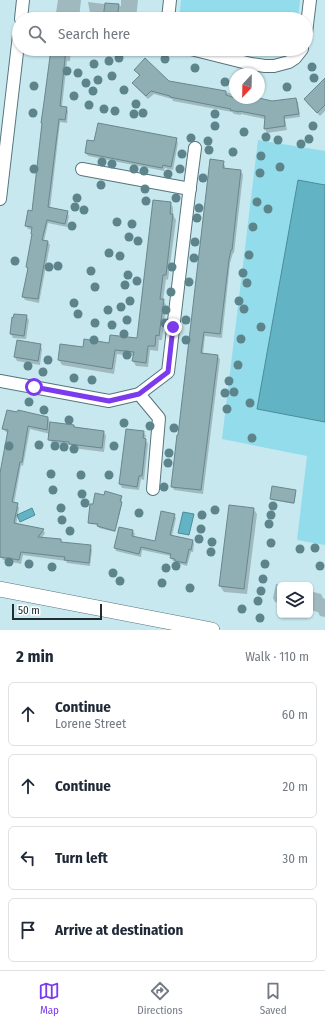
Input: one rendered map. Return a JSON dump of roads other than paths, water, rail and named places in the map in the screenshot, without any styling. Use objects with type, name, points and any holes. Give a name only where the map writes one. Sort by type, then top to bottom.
[{"type":"main road","points":[[0,589],[212,630]]},
{"type":"street","points":[[22,12],[23,0]]},
{"type":"street","points":[[169,12],[170,0]]},
{"type":"street","points":[[309,12],[310,0]]},
{"type":"street","points":[[0,199],[17,56]]},
{"type":"street","points":[[219,56],[251,64],[274,66],[283,65],[297,56]]},
{"type":"street","points":[[0,381],[109,401],[139,394],[168,372],[195,148]]},
{"type":"street","points":[[82,169],[190,189]]},
{"type":"street","points":[[139,394],[159,418],[152,489]]}]
